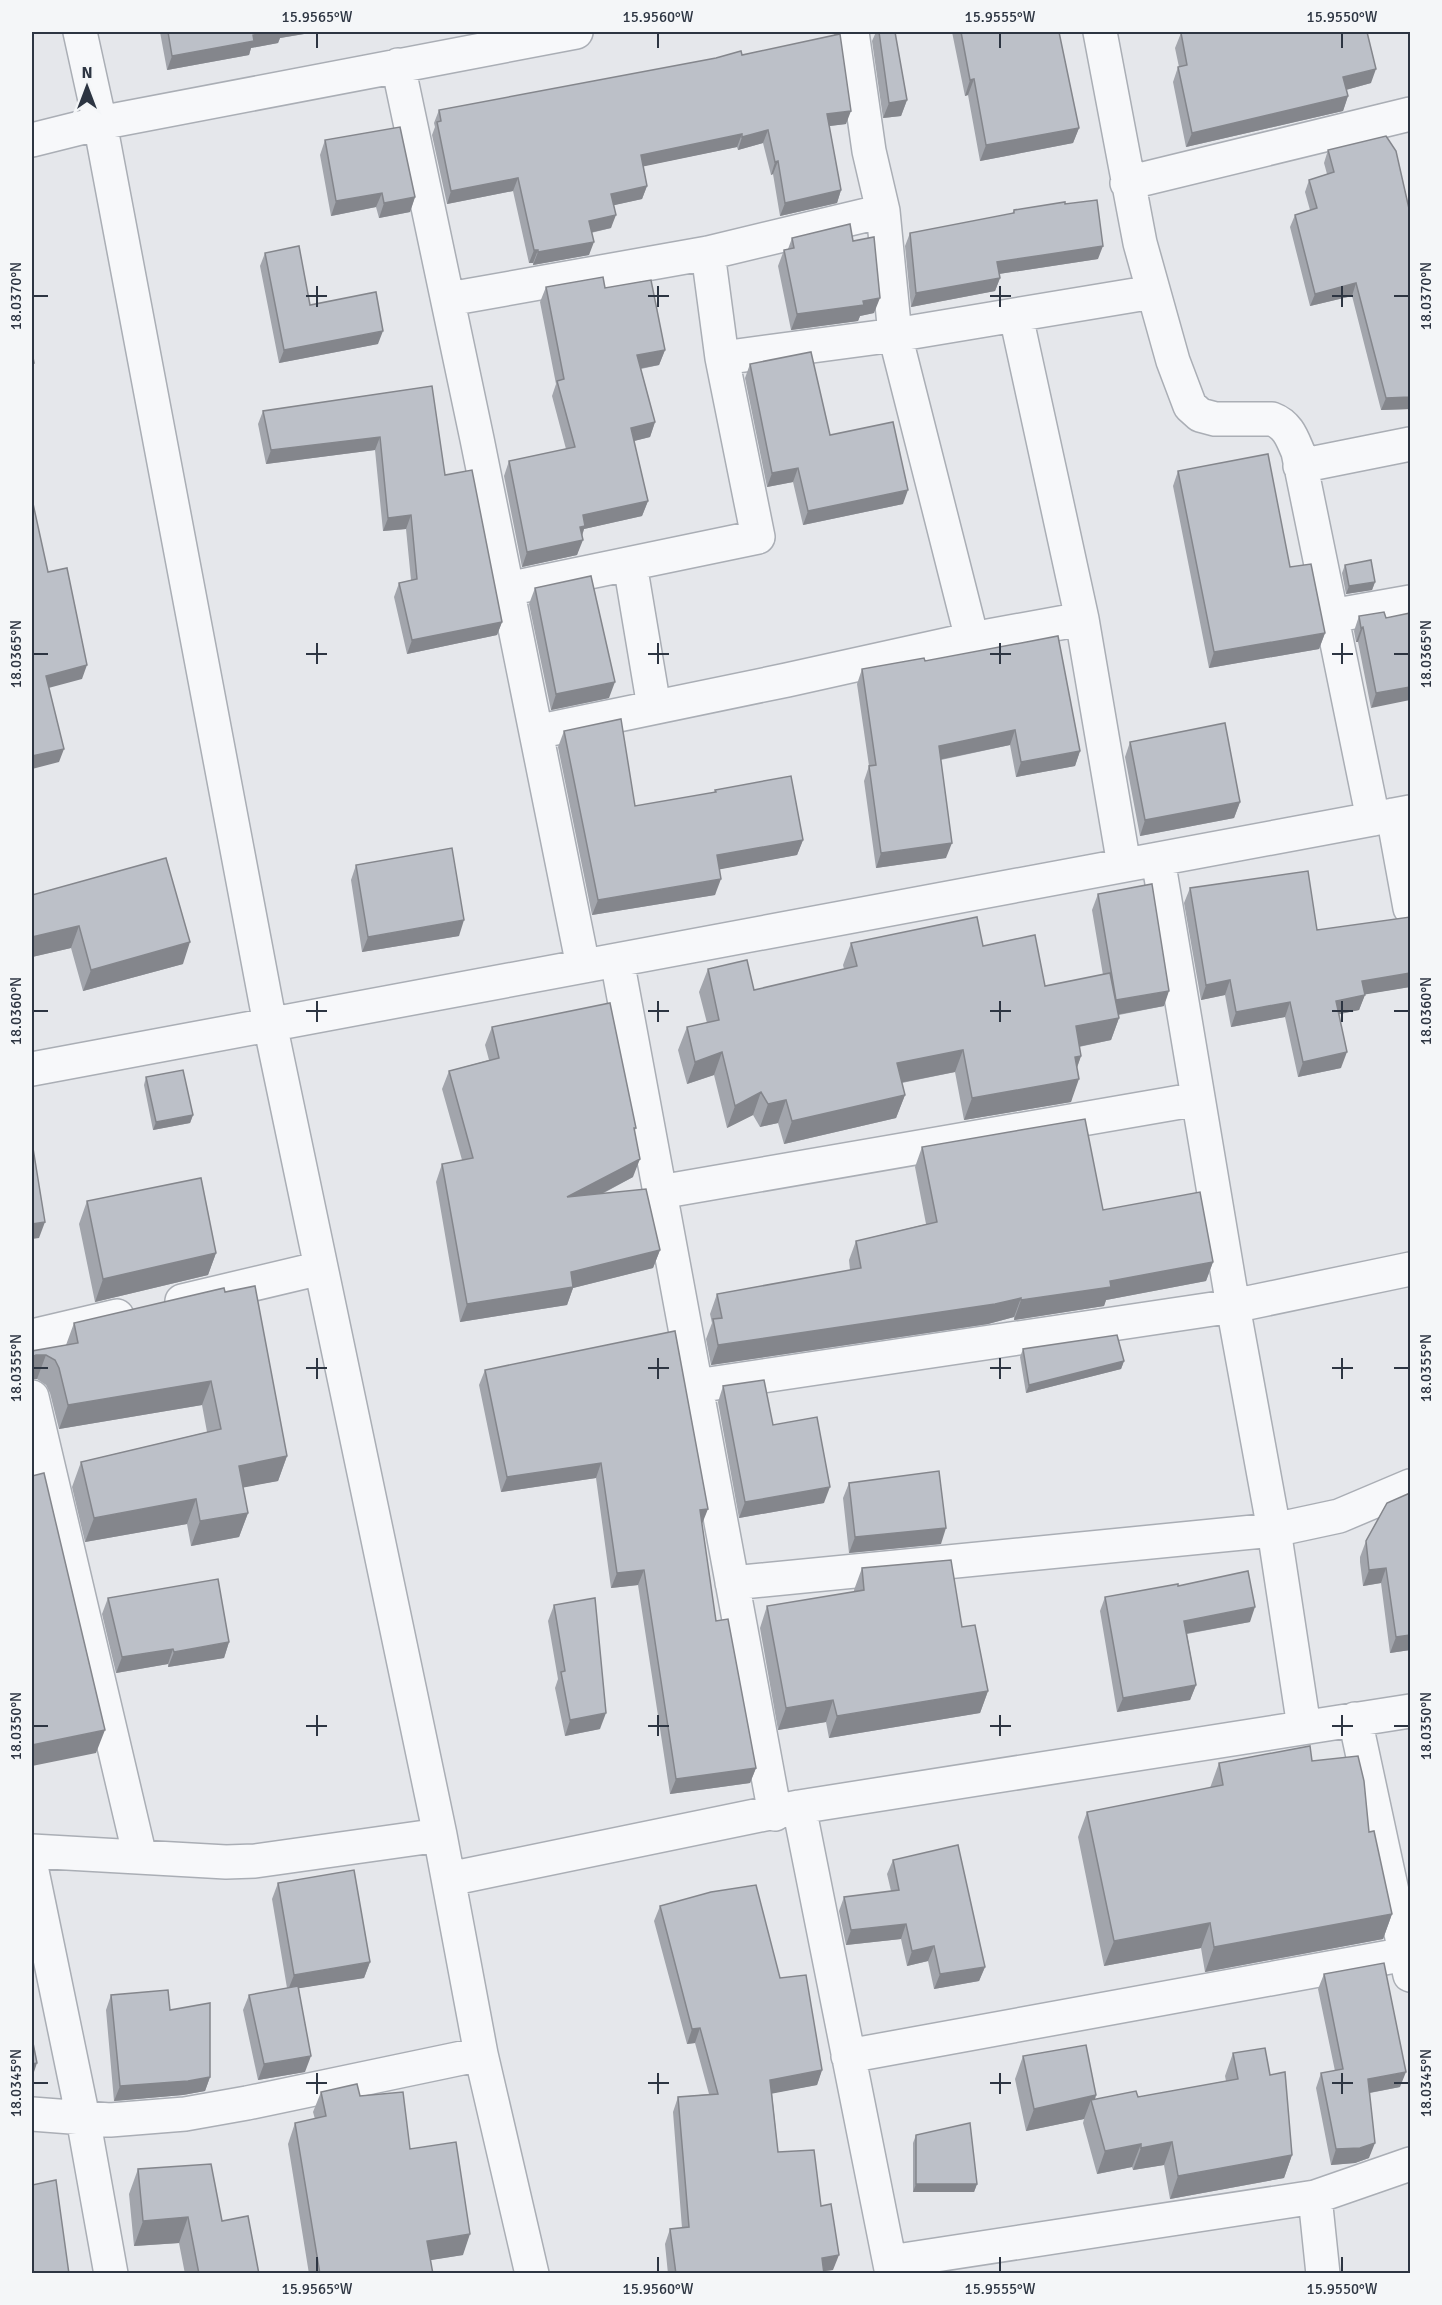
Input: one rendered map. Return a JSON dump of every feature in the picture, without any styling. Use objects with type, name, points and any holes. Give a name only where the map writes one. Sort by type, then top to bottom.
[{"type":"street","points":[[80,32],[100,123],[270,1024],[440,1835],[481,2054],[532,2274]]},
{"type":"street","points":[[32,140],[100,123],[576,32]]},
{"type":"street","points":[[852,32],[869,151],[883,211],[895,335],[972,639]]},
{"type":"street","points":[[1100,32],[1140,243],[1173,361],[1190,406],[1200,415],[1215,418],[1272,419],[1281,422],[1292,439],[1300,466],[1331,616],[1392,815],[1410,908]]},
{"type":"street","points":[[398,65],[448,299],[583,966]]},
{"type":"street","points":[[1127,183],[1410,114]]},
{"type":"street","points":[[448,299],[708,253],[883,211]]},
{"type":"street","points":[[507,589],[758,537],[722,358],[708,253]]},
{"type":"street","points":[[722,358],[895,335],[1154,292]]},
{"type":"street","points":[[1016,316],[1082,619],[1124,865]]},
{"type":"street","points":[[1300,466],[1410,444]]},
{"type":"street","points":[[630,564],[654,707]]},
{"type":"street","points":[[1331,616],[1410,602]]},
{"type":"street","points":[[536,732],[972,639],[1082,619]]},
{"type":"street","points":[[32,1069],[1392,815]]},
{"type":"street","points":[[1158,859],[1233,1306],[1274,1530],[1304,1727]]},
{"type":"street","points":[[617,960],[732,1583],[849,2056],[891,2268],[1315,2197],[1410,2164]]},
{"type":"street","points":[[660,1192],[1198,1099]]},
{"type":"street","points":[[32,1336],[321,1268]]},
{"type":"street","points":[[696,1386],[1233,1306],[1410,1269]]},
{"type":"street","points":[[32,1397],[140,1857]]},
{"type":"street","points":[[732,1583],[1274,1530],[1339,1516],[1410,1486]]},
{"type":"street","points":[[449,1879],[787,1810],[1410,1711]]},
{"type":"street","points":[[849,2056],[1408,1965],[1355,1719]]},
{"type":"street","points":[[32,1851],[192,1862],[255,1861],[440,1835]]},
{"type":"street","points":[[32,1871],[83,2118],[111,2274]]},
{"type":"street","points":[[32,2114],[110,2120],[185,2114],[481,2054]]},
{"type":"street","points":[[1315,2197],[1323,2274]]},
{"type":"building","points":[[168,32],[268,32],[253,35],[254,41],[172,56]]},
{"type":"building","points":[[879,32],[895,32],[907,100],[889,103]]},
{"type":"building","points":[[961,32],[1059,32],[1079,128],[986,145],[974,79],[970,80]]},
{"type":"building","points":[[1367,32],[1376,69],[1343,77],[1348,96],[1192,133],[1178,67],[1187,65],[1181,33]]},
{"type":"building","points":[[840,34],[851,111],[827,114],[841,190],[785,203],[778,161],[775,162],[768,130],[742,137],[742,134],[641,155],[647,186],[611,194],[616,215],[589,221],[594,242],[538,252],[534,250],[518,178],[451,191],[437,122],[441,121],[439,110],[716,58],[741,51],[742,55]]},
{"type":"building","points":[[400,127],[415,197],[384,203],[382,193],[336,201],[325,140]]},
{"type":"building","points":[[1386,136],[1396,151],[1410,213],[1410,397],[1386,398],[1356,283],[1315,294],[1295,215],[1317,208],[1309,180],[1334,172],[1328,150]]},
{"type":"building","points":[[1097,200],[1103,246],[997,262],[1000,278],[916,293],[910,233],[1014,213],[1014,210],[1065,202],[1065,204]]},
{"type":"building","points":[[850,224],[853,241],[874,237],[880,298],[863,301],[864,305],[797,314],[784,250],[794,248],[792,238]]},
{"type":"building","points":[[299,246],[310,305],[376,292],[383,331],[284,350],[265,253]]},
{"type":"building","points":[[603,277],[605,288],[651,280],[665,350],[637,355],[655,422],[631,428],[648,501],[583,515],[585,526],[580,527],[583,540],[527,552],[509,461],[575,447],[557,381],[564,379],[546,287]]},
{"type":"building","points":[[811,352],[830,435],[893,422],[908,490],[808,511],[798,468],[772,473],[750,364]]},
{"type":"building","points":[[432,386],[445,475],[472,470],[502,622],[412,640],[399,583],[417,579],[411,515],[388,518],[380,437],[271,450],[263,411]]},
{"type":"building","points":[[1268,454],[1290,567],[1311,564],[1325,633],[1214,652],[1178,471]]},
{"type":"building","points":[[32,499],[48,572],[67,568],[87,665],[46,676],[64,749],[32,756]]},
{"type":"building","points":[[1371,560],[1375,582],[1349,586],[1345,565]]},
{"type":"building","points":[[591,576],[615,682],[556,694],[535,588]]},
{"type":"building","points":[[1384,612],[1386,618],[1410,613],[1410,687],[1376,693],[1359,616]]},
{"type":"building","points":[[1058,636],[1080,751],[1021,762],[1015,730],[939,746],[952,843],[881,853],[869,766],[876,765],[862,669],[924,658],[925,661]]},
{"type":"building","points":[[621,719],[635,806],[791,776],[803,840],[717,855],[721,879],[598,900],[564,731]]},
{"type":"building","points":[[1225,723],[1240,802],[1145,820],[1130,742]]},
{"type":"building","points":[[452,848],[464,920],[368,937],[356,865]]},
{"type":"building","points":[[166,858],[190,942],[91,970],[79,926],[32,937],[32,895]]},
{"type":"building","points":[[1308,871],[1317,930],[1410,917],[1410,973],[1362,981],[1365,995],[1336,1001],[1347,1052],[1303,1062],[1290,1002],[1236,1012],[1230,980],[1206,985],[1190,888]]},
{"type":"building","points":[[1152,884],[1169,991],[1116,1000],[1098,894]]},
{"type":"building","points":[[977,917],[983,946],[1035,935],[1045,986],[1110,973],[1119,1018],[1076,1026],[1081,1056],[1075,1057],[1079,1079],[972,1098],[963,1050],[897,1063],[905,1095],[792,1121],[786,1100],[768,1104],[761,1092],[735,1106],[722,1052],[695,1062],[687,1027],[719,1020],[708,969],[747,960],[754,990],[857,966],[851,943]]},
{"type":"building","points":[[610,1003],[636,1128],[634,1128],[640,1159],[567,1197],[646,1189],[660,1250],[571,1272],[573,1287],[467,1304],[442,1164],[473,1158],[449,1071],[499,1058],[492,1027]]},
{"type":"building","points":[[183,1070],[193,1115],[156,1122],[146,1077]]},
{"type":"building","points":[[1085,1119],[1103,1210],[1200,1192],[1213,1262],[1110,1281],[1111,1287],[1021,1300],[1021,1298],[995,1304],[718,1345],[713,1319],[722,1318],[717,1294],[861,1268],[856,1241],[937,1222],[922,1147]]},
{"type":"building","points":[[32,1142],[45,1222],[32,1224]]},
{"type":"building","points":[[201,1178],[216,1253],[103,1279],[87,1201]]},
{"type":"building","points":[[255,1286],[287,1456],[239,1466],[248,1513],[200,1521],[196,1499],[94,1518],[81,1462],[221,1429],[211,1381],[68,1405],[55,1360],[46,1355],[32,1357],[32,1351],[78,1343],[74,1323],[224,1288],[225,1292]]},
{"type":"building","points":[[675,1331],[708,1509],[700,1510],[716,1621],[728,1619],[756,1768],[676,1779],[644,1570],[617,1573],[601,1463],[507,1477],[485,1370]]},
{"type":"building","points":[[1117,1335],[1124,1361],[1029,1385],[1023,1349]]},
{"type":"building","points":[[764,1380],[773,1425],[817,1417],[830,1487],[745,1502],[723,1386]]},
{"type":"building","points":[[939,1471],[946,1528],[855,1537],[849,1483]]},
{"type":"building","points":[[44,1473],[105,1730],[32,1745],[32,1476]]},
{"type":"building","points":[[1410,1493],[1410,1635],[1396,1637],[1386,1568],[1369,1570],[1366,1541],[1387,1503]]},
{"type":"building","points":[[951,1560],[962,1627],[975,1625],[988,1691],[837,1716],[833,1700],[786,1708],[767,1606],[864,1590],[862,1568]]},
{"type":"building","points":[[1248,1571],[1255,1607],[1184,1621],[1196,1685],[1123,1698],[1105,1597],[1178,1584],[1178,1586]]},
{"type":"building","points":[[218,1579],[229,1642],[174,1652],[173,1649],[122,1657],[108,1598]]},
{"type":"building","points":[[595,1598],[606,1713],[570,1720],[561,1672],[565,1671],[554,1605]]},
{"type":"building","points":[[1310,1746],[1312,1761],[1358,1756],[1364,1781],[1369,1832],[1374,1831],[1392,1914],[1214,1947],[1210,1923],[1114,1941],[1087,1812],[1223,1785],[1219,1763]]},
{"type":"building","points":[[958,1845],[985,1967],[940,1974],[934,1946],[912,1951],[906,1924],[851,1930],[844,1897],[899,1890],[893,1860]]},
{"type":"building","points":[[354,1870],[370,1962],[294,1975],[278,1883]]},
{"type":"building","points":[[756,1885],[780,1978],[806,1975],[822,2070],[770,2080],[778,2152],[814,2150],[821,2206],[831,2204],[839,2255],[822,2258],[824,2274],[676,2274],[670,2229],[689,2227],[678,2097],[718,2094],[700,2028],[692,2029],[660,1906],[711,1892]]},
{"type":"building","points":[[1384,1963],[1406,2072],[1368,2079],[1375,2143],[1360,2148],[1336,2149],[1321,2073],[1343,2069],[1324,1974]]},
{"type":"building","points":[[298,1986],[311,2056],[264,2064],[249,1995]]},
{"type":"building","points":[[168,1990],[170,2010],[210,2003],[210,2077],[120,2086],[111,1995]]},
{"type":"building","points":[[32,2038],[37,2063],[32,2064]]},
{"type":"building","points":[[1086,2045],[1096,2095],[1034,2109],[1023,2056]]},
{"type":"building","points":[[1265,2048],[1270,2075],[1285,2072],[1292,2155],[1178,2176],[1172,2142],[1141,2148],[1141,2144],[1105,2151],[1091,2100],[1136,2091],[1138,2097],[1238,2079],[1233,2053]]},
{"type":"building","points":[[357,2084],[360,2096],[403,2092],[410,2149],[456,2142],[470,2234],[427,2241],[433,2274],[320,2274],[295,2123],[326,2116],[321,2092]]},
{"type":"building","points":[[970,2123],[977,2184],[916,2184],[916,2135]]},
{"type":"building","points":[[211,2164],[222,2221],[248,2216],[259,2274],[199,2274],[188,2217],[143,2221],[138,2169]]},
{"type":"building","points":[[56,2180],[69,2274],[32,2274],[32,2185]]}]
